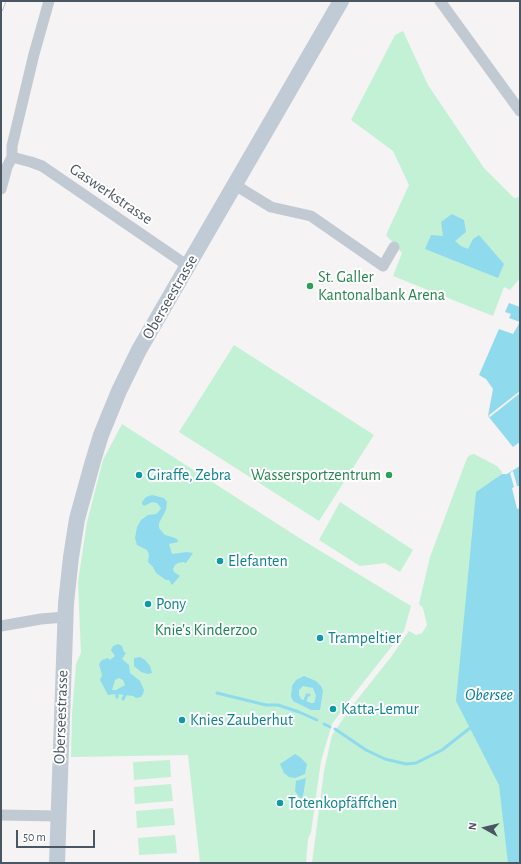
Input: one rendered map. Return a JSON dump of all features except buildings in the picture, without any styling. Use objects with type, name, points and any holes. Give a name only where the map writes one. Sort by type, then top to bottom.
[{"type":"street","points":[[1,189],[7,167],[12,157],[12,146],[34,54],[49,1]]},
{"type":"street","name":"Oberseestrasse","points":[[56,863],[65,617],[71,557],[77,519],[101,435],[119,391],[139,350],[341,1]]},
{"type":"street","points":[[440,1],[520,111]]},
{"type":"street","name":"Gaswerkstrasse","points":[[12,157],[42,166],[188,266]]},
{"type":"street","points":[[235,185],[271,207],[311,216],[383,266],[394,247]]},
{"type":"street","points":[[1,626],[41,619],[65,617]]},
{"type":"street","points":[[1,815],[58,816]]},
{"type":"green space","points":[[403,31],[428,85],[484,168],[514,198],[520,197],[520,278],[510,290],[504,287],[493,316],[393,276],[402,253],[386,235],[409,185],[393,151],[351,120],[395,35]]},
{"type":"green space","points":[[234,345],[374,435],[319,521],[179,432]]},
{"type":"green space","name":"Knie's Kinderzoo","points":[[122,424],[304,541],[411,606],[404,631],[332,724],[321,761],[311,832],[308,839],[306,863],[200,863],[188,755],[71,757],[72,714],[76,664],[81,653],[78,582],[87,522],[103,460]]},
{"type":"green space","points":[[474,454],[497,466],[502,472],[502,474],[495,480],[520,863],[312,863],[324,771],[332,735],[409,631],[416,635],[422,633],[427,625],[423,608],[419,604],[430,557],[467,458]]},
{"type":"green space","points":[[340,502],[413,550],[400,572],[385,563],[360,566],[319,540]]},
{"type":"green space","points":[[170,760],[171,777],[134,780],[133,762]]},
{"type":"green space","points":[[171,784],[173,801],[135,804],[134,787]]},
{"type":"green space","points":[[173,808],[175,825],[137,828],[136,811]]},
{"type":"green space","points":[[175,835],[177,853],[139,855],[138,838]]},
{"type":"water","points":[[452,214],[464,220],[466,232],[455,241],[468,249],[473,239],[479,235],[504,264],[498,278],[425,249],[431,235],[443,236],[441,222]]},
{"type":"water","points":[[509,303],[520,307],[520,322],[509,318],[511,314],[505,312]]},
{"type":"water","points":[[520,322],[520,442],[513,447],[488,416],[493,389],[486,379],[479,375],[499,329],[513,334]]},
{"type":"water","name":"Obersee","points":[[520,466],[520,863],[508,863],[499,785],[456,701],[476,492],[502,474],[507,474]]},
{"type":"water","points":[[152,495],[164,498],[167,502],[166,510],[159,523],[159,528],[165,535],[177,539],[178,542],[169,544],[172,554],[187,552],[193,553],[186,563],[183,562],[175,565],[173,569],[174,572],[180,576],[172,585],[169,580],[166,580],[156,573],[148,562],[149,555],[147,550],[137,545],[135,538],[137,527],[141,520],[148,515],[156,514],[161,508],[157,503],[152,502],[144,506],[142,504],[146,497]]},
{"type":"water","points":[[118,644],[122,646],[124,652],[126,653],[122,659],[129,665],[130,673],[140,681],[144,690],[141,697],[136,698],[133,696],[117,694],[108,695],[100,680],[102,675],[99,664],[102,660],[108,658],[110,660],[115,656],[111,650],[113,646]],"holes":[[[119,678],[123,680],[125,685],[116,690],[112,690],[115,680]]]},
{"type":"water","points":[[140,657],[150,666],[152,673],[148,674],[141,672],[134,666],[134,658]]},
{"type":"water","points":[[304,676],[316,681],[321,686],[323,691],[320,710],[311,710],[293,701],[291,696],[292,686],[296,680]],"holes":[[[303,686],[313,688],[316,696],[314,703],[301,699],[299,690]]]},
{"type":"water","points":[[295,754],[307,764],[305,774],[295,778],[289,777],[284,773],[280,764]]},
{"type":"water","points":[[306,778],[303,796],[301,799],[295,791],[296,781]]},
{"type":"pier","points":[[520,391],[520,393],[490,417],[488,416]]},
{"type":"pier","points":[[513,471],[517,486],[520,486],[520,508],[517,509],[512,488],[514,487],[510,473]]},
{"type":"waterway","points":[[217,693],[266,705],[278,705],[317,720]]},
{"type":"waterway","points":[[123,699],[125,695]]},
{"type":"waterway","points":[[305,701],[307,695],[309,695]]},
{"type":"waterway","points":[[324,724],[330,727]]},
{"type":"waterway","points":[[335,729],[366,750],[385,759],[406,764],[416,763],[442,750],[470,728]]},
{"type":"railway","points":[[1,9],[4,1]]},
{"type":"place","name":"St. Galler Kantonalbank Arena","points":[[310,286]]},
{"type":"place","name":"Giraffe, Zebra","points":[[139,475]]},
{"type":"place","name":"Wassersportzentrum","points":[[389,475]]},
{"type":"place","name":"Elefanten","points":[[220,561]]},
{"type":"place","name":"Pony","points":[[148,604]]},
{"type":"place","name":"Trampeltier","points":[[320,638]]},
{"type":"place","name":"Katta-Lemur","points":[[333,709]]},
{"type":"place","name":"Knies Zauberhut","points":[[182,720]]},
{"type":"place","name":"Totenkopfäffchen","points":[[280,803]]}]
